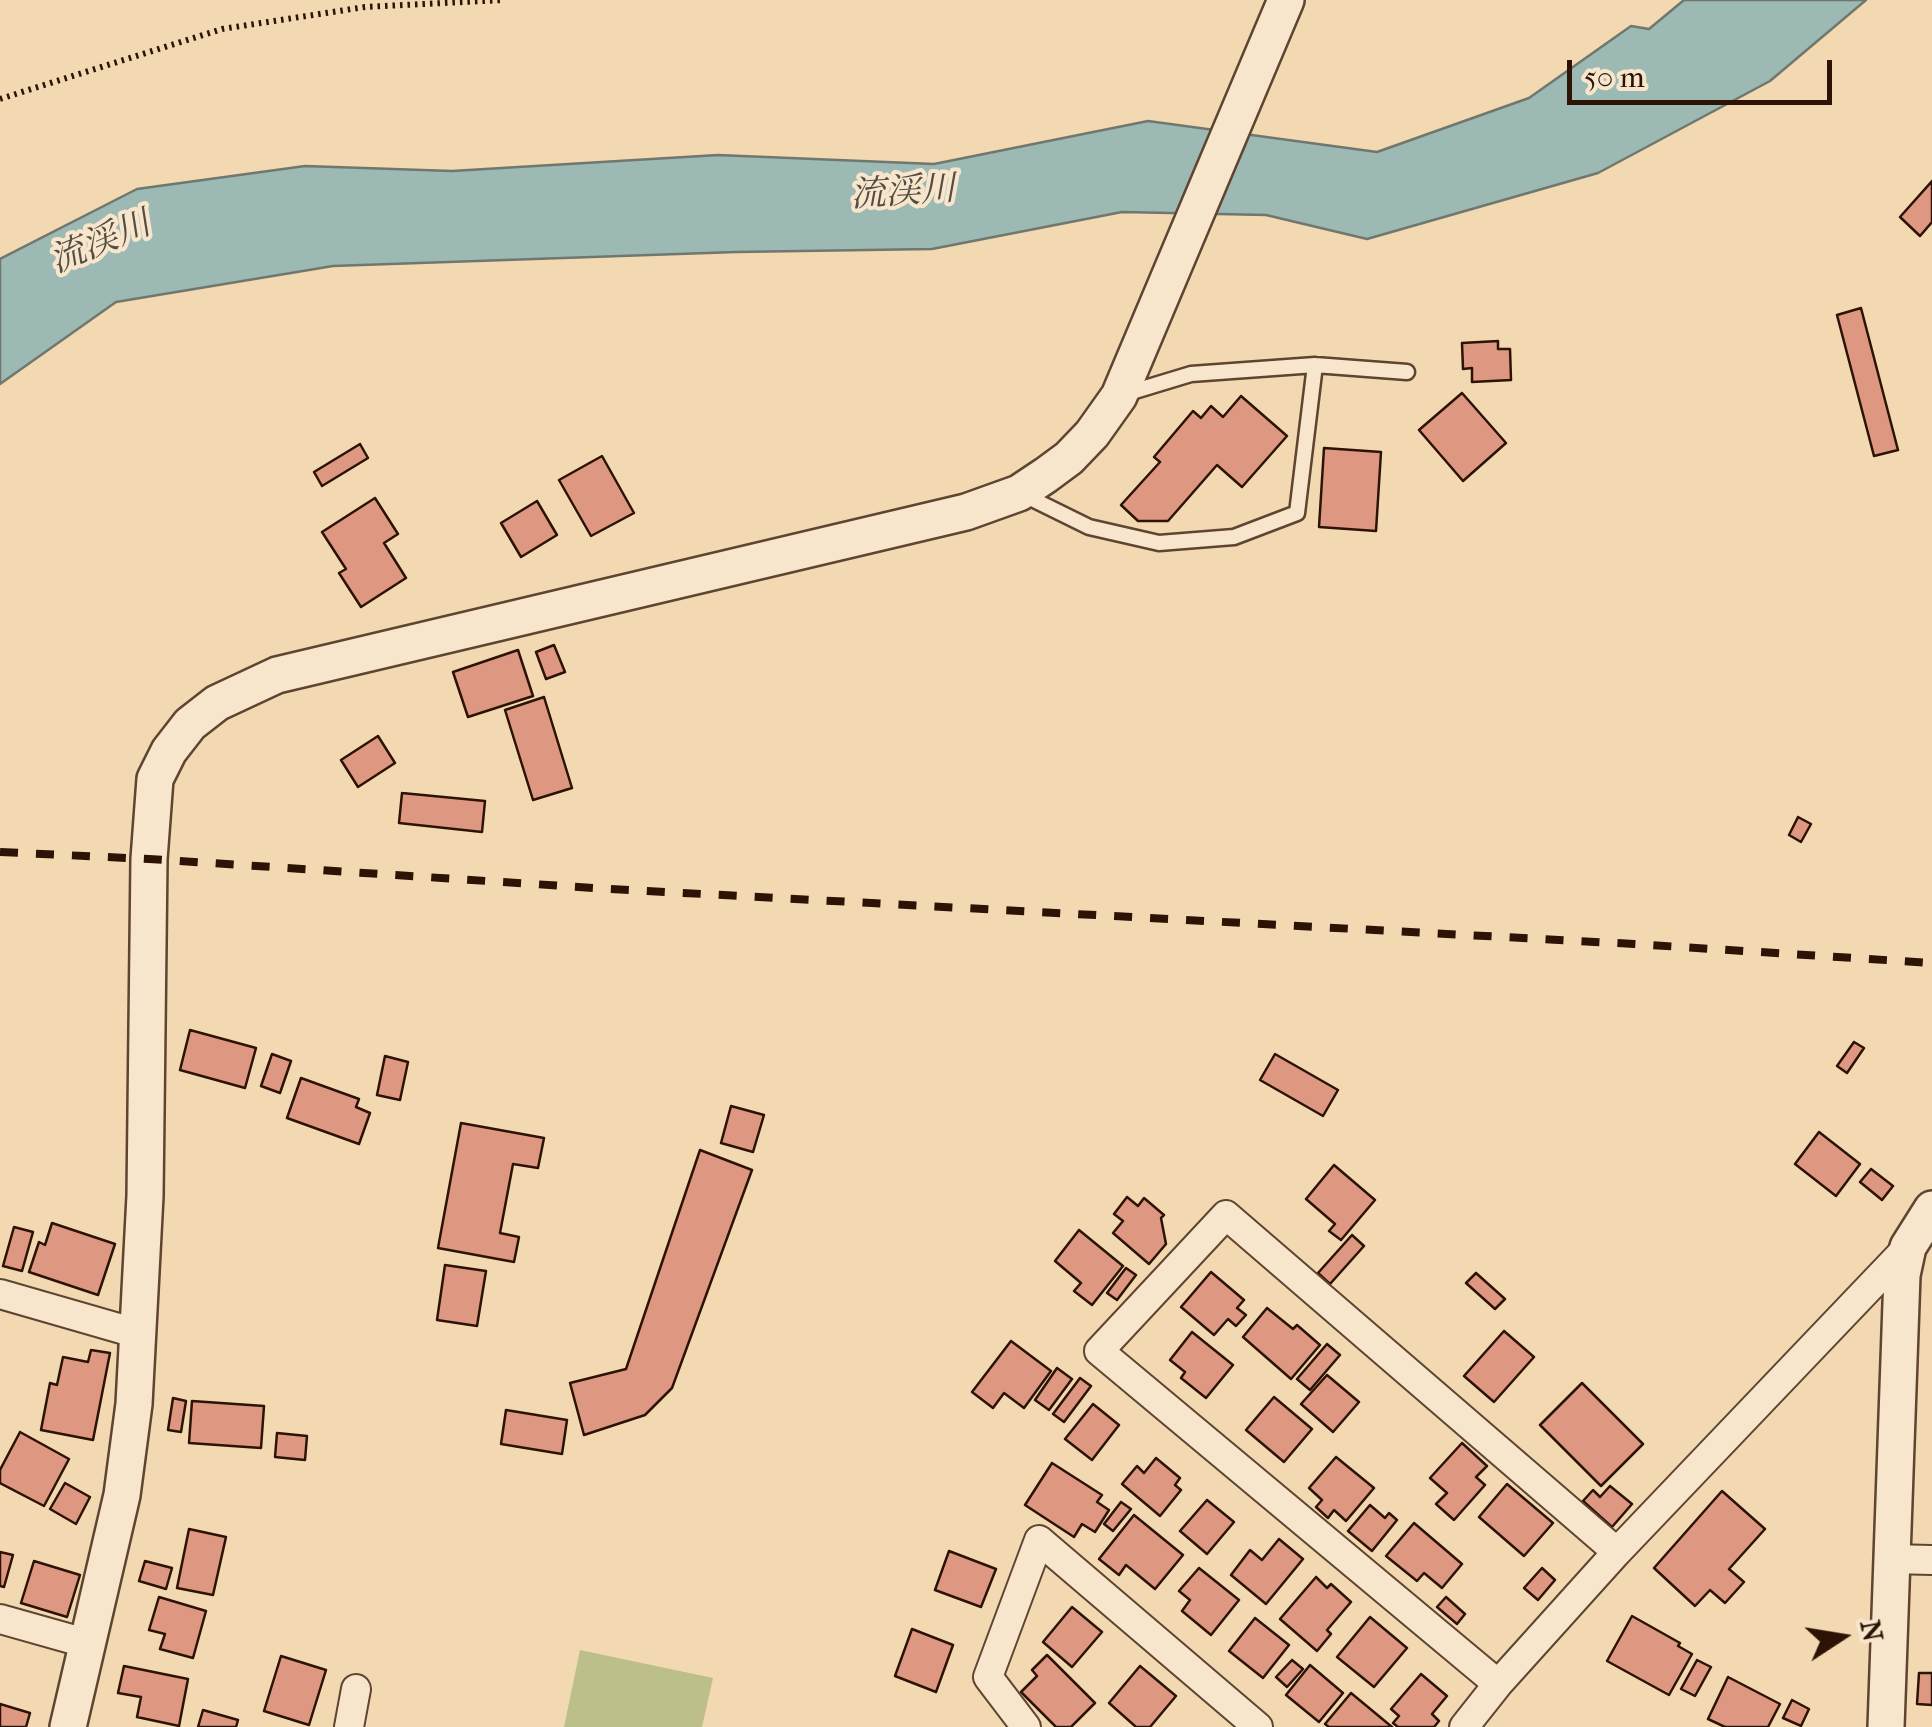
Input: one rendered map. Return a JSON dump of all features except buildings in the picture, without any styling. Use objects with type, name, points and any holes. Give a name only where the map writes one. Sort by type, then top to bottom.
[{"type":"street","points":[[68,1727],[122,1495],[134,1404],[145,1196],[148,858],[155,780],[169,751],[190,724],[217,702],[276,675],[966,512],[1019,493],[1069,458],[1119,396],[1286,0]]},
{"type":"street","points":[[1464,1727],[1616,1552],[1908,1247],[1932,1209]]},
{"type":"street","points":[[1498,1684],[1099,1351],[1226,1215],[1616,1552]]},
{"type":"street","points":[[1886,1727],[1902,1275],[1908,1247]]},
{"type":"street","points":[[0,1294],[139,1334]]},
{"type":"street","points":[[1026,1727],[988,1677],[1039,1540],[1258,1727]]},
{"type":"street","points":[[1890,1558],[1932,1560]]},
{"type":"street","points":[[0,1619],[89,1644]]},
{"type":"street","points":[[349,1727],[356,1689]]},
{"type":"lane","points":[[1119,396],[1191,374],[1315,364],[1407,372]]},
{"type":"lane","points":[[1019,493],[1089,527],[1160,543],[1234,537],[1297,513],[1315,364]]},
{"type":"path","points":[[0,99],[222,30],[365,7],[503,0]]},
{"type":"green space","points":[[580,1650],[713,1678],[702,1727],[564,1727]]},
{"type":"water","name":"流渓川","points":[[1684,0],[1866,0],[1770,81],[1598,173],[1367,239],[1266,215],[1122,212],[932,249],[333,266],[116,302],[0,384],[0,259],[137,189],[305,166],[452,171],[718,155],[934,164],[1148,121],[1377,152],[1529,98],[1631,26],[1649,29]]},
{"type":"railway","points":[[0,852],[1932,963]]}]
